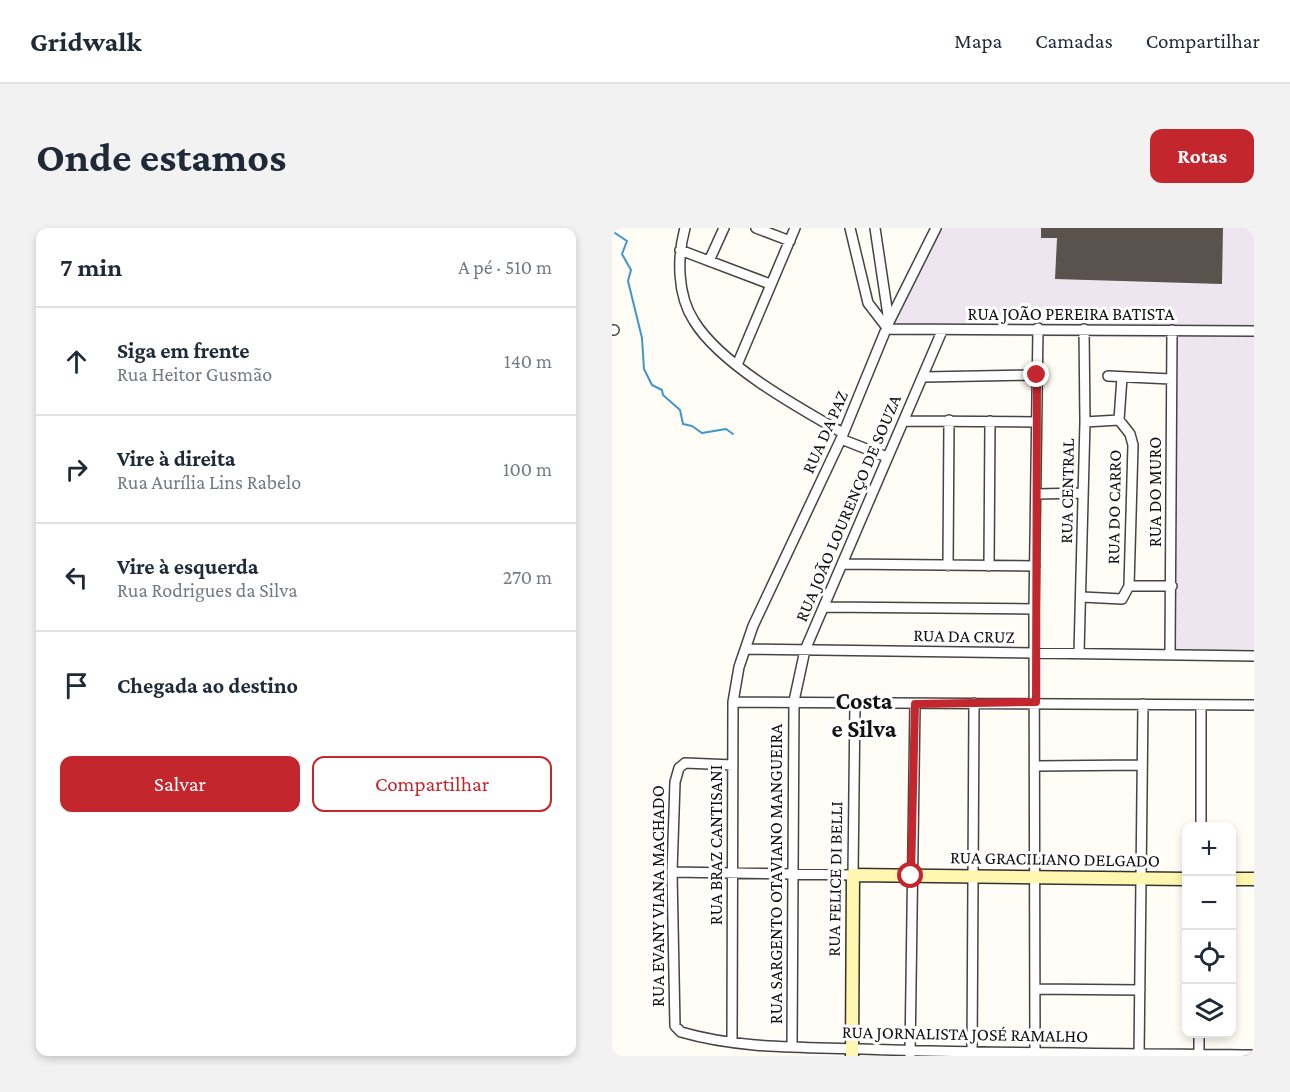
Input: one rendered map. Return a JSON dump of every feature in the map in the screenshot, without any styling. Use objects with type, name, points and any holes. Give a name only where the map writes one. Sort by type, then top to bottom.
[{"type":"street","points":[[685,228],[679,265],[689,314],[703,333],[737,366],[792,404],[842,436],[887,456]]},
{"type":"street","points":[[709,261],[724,228]]},
{"type":"street","points":[[756,228],[790,241]]},
{"type":"street","points":[[737,366],[795,228]]},
{"type":"street","points":[[850,228],[865,297],[874,314],[889,326]]},
{"type":"street","points":[[875,228],[889,326]]},
{"type":"street","name":"RUA DA PAZ","points":[[745,649],[842,436],[889,326],[936,228]]},
{"type":"street","points":[[680,250],[770,284]]},
{"type":"street","name":"RUA JOÃO PEREIRA BATISTA","points":[[889,326],[942,331],[1038,328],[1254,331]]},
{"type":"street","points":[[1035,1055],[1037,766],[1034,609],[1038,328]]},
{"type":"street","name":"RUA CENTRAL","points":[[1079,653],[1085,422],[1084,329]]},
{"type":"street","name":"RUA DO MURO","points":[[1170,655],[1172,330]]},
{"type":"street","name":"RUA JOÃO LOURENÇO DE SOUZA","points":[[794,702],[805,650],[942,331]]},
{"type":"street","points":[[924,376],[1037,375]]},
{"type":"street","points":[[1108,376],[1171,379]]},
{"type":"street","points":[[1085,422],[1119,420],[1122,377]]},
{"type":"street","points":[[948,566],[949,420]]},
{"type":"street","points":[[989,566],[990,420]]},
{"type":"street","name":"RUA DO CARRO","points":[[1082,597],[1118,600],[1125,596],[1129,586],[1133,446],[1130,434],[1119,420]]},
{"type":"street","points":[[904,421],[1036,422]]},
{"type":"street","points":[[1037,494],[1082,493]]},
{"type":"street","points":[[842,564],[1035,566]]},
{"type":"street","points":[[1129,586],[1172,586]]},
{"type":"street","points":[[824,607],[1034,609]]},
{"type":"street","name":"RUA DA CRUZ","points":[[745,649],[1254,656]]},
{"type":"street","name":"RUA BRAZ CANTISANI","points":[[732,1042],[733,702],[745,649]]},
{"type":"street","points":[[733,702],[1254,705]]},
{"type":"street","name":"RUA SARGENTO OTAVIANO MANGUEIRA","points":[[792,1047],[794,702]]},
{"type":"street","name":"RUA FELICE DI BELLI","points":[[852,1052],[855,703]]},
{"type":"street","points":[[972,1054],[974,703]]},
{"type":"street","points":[[910,1053],[915,704]]},
{"type":"street","points":[[1139,1055],[1143,704]]},
{"type":"street","points":[[1201,705],[1201,822]]},
{"type":"street","name":"RUA EVANY VIANA MACHADO","points":[[677,1029],[673,993],[672,872],[675,782],[681,765],[733,765]]},
{"type":"street","points":[[1037,766],[1142,765]]},
{"type":"street","name":"RUA GRACILIANO DELGADO","points":[[672,872],[1182,879]]},
{"type":"street","points":[[1236,879],[1254,879]]},
{"type":"street","points":[[1035,989],[1140,990]]},
{"type":"street","name":"RUA JORNALISTA JOSÉ RAMALHO","points":[[677,1029],[732,1042],[852,1052],[1254,1055]]},
{"type":"street","points":[[1199,1038],[1199,1055]]},
{"type":"shaded area","points":[[935,228],[1254,228],[1254,658],[1170,657],[1173,338],[885,335]]},
{"type":"building","points":[[1041,228],[1223,228],[1222,284],[1055,279],[1057,238],[1041,238]]},
{"type":"waterway","points":[[612,231],[627,241],[622,254],[631,270],[628,281],[642,338],[644,369],[652,385],[662,390],[663,395],[680,410],[683,424],[692,426],[702,433],[726,429],[733,434]]},
{"type":"district","name":"Costa e Silva","points":[[864,714]]},
{"type":"route","points":[[911,876],[915,704],[1036,702],[1034,609],[1037,375]]}]
